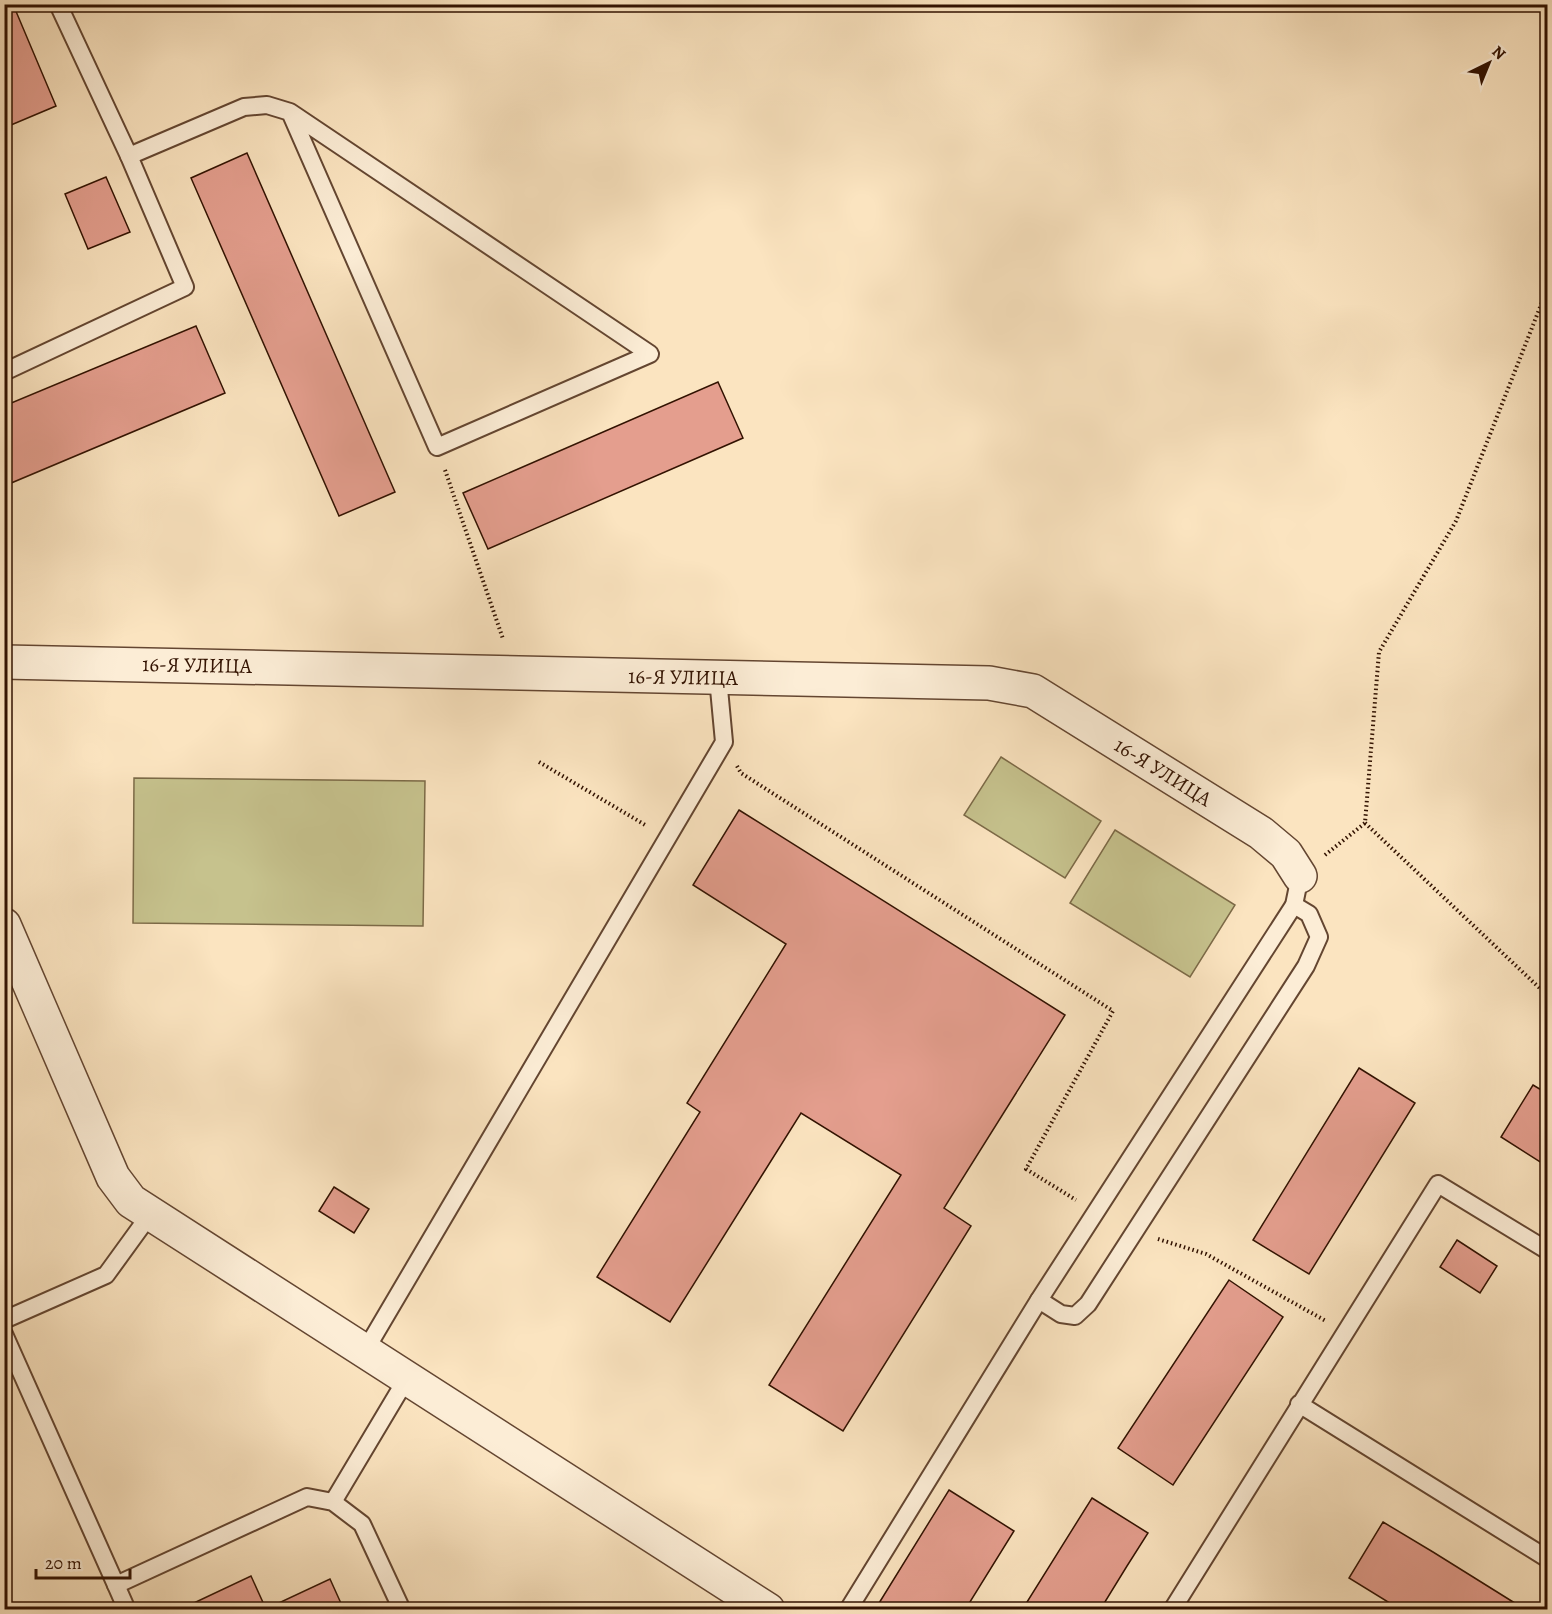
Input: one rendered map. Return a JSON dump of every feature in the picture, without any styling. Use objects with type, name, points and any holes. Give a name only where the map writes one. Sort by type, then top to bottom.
[{"type":"street","name":"16-Я УЛИЦА","points":[[4,662],[989,683],[1034,691],[1261,833],[1286,854],[1297,890]]},
{"type":"street","points":[[7,936],[113,1177],[131,1201],[768,1610]]},
{"type":"lane","points":[[4,372],[185,287],[129,156],[58,4]]},
{"type":"lane","points":[[129,156],[244,107],[267,105],[290,112],[650,354],[437,447],[290,112]]},
{"type":"lane","points":[[365,1351],[724,742],[718,678]]},
{"type":"lane","points":[[848,1610],[1039,1300],[1297,890],[1319,937],[1306,966],[1088,1304],[1075,1316],[1061,1314],[1039,1300]]},
{"type":"lane","points":[[1172,1610],[1438,1184],[1548,1251]]},
{"type":"lane","points":[[4,1320],[106,1275],[151,1213]]},
{"type":"lane","points":[[4,1334],[127,1610]]},
{"type":"lane","points":[[333,1502],[407,1378]]},
{"type":"lane","points":[[1299,1404],[1548,1559]]},
{"type":"lane","points":[[116,1585],[307,1497],[333,1502],[362,1524],[402,1610]]},
{"type":"path","points":[[1297,890],[1365,823],[1379,652],[1456,521],[1548,287]]},
{"type":"path","points":[[437,447],[514,673]]},
{"type":"path","points":[[724,742],[741,773],[1113,1011],[1026,1169],[1096,1211]]},
{"type":"path","points":[[539,762],[667,839]]},
{"type":"path","points":[[1365,823],[1548,996]]},
{"type":"path","points":[[1135,1232],[1206,1254],[1345,1332]]},
{"type":"shaded area","points":[[1001,757],[1101,821],[1065,878],[964,815]]},
{"type":"shaded area","points":[[134,778],[425,781],[423,926],[133,923]]},
{"type":"shaded area","points":[[1115,830],[1235,905],[1190,977],[1070,903]]},
{"type":"building","points":[[15,9],[56,106],[11,125],[4,110],[4,13]]},
{"type":"building","points":[[247,153],[395,492],[339,516],[191,178]]},
{"type":"building","points":[[106,177],[130,232],[88,249],[65,194]]},
{"type":"building","points":[[196,326],[225,393],[4,486],[4,406]]},
{"type":"building","points":[[718,382],[743,438],[488,549],[463,493]]},
{"type":"building","points":[[739,810],[1065,1015],[944,1208],[971,1226],[843,1431],[769,1385],[901,1175],[801,1113],[670,1322],[597,1277],[700,1112],[687,1103],[786,944],[693,885]]},
{"type":"building","points":[[1359,1068],[1415,1103],[1309,1274],[1253,1240]]},
{"type":"building","points":[[1533,1085],[1548,1094],[1548,1167],[1501,1137]]},
{"type":"building","points":[[334,1187],[369,1209],[354,1233],[319,1211]]},
{"type":"building","points":[[1457,1240],[1497,1266],[1480,1293],[1440,1267]]},
{"type":"building","points":[[1229,1280],[1283,1317],[1173,1485],[1118,1448]]},
{"type":"building","points":[[949,1490],[1014,1531],[965,1610],[878,1610],[876,1608]]},
{"type":"building","points":[[1092,1498],[1148,1533],[1100,1610],[1022,1610]]},
{"type":"building","points":[[1383,1522],[1526,1610],[1401,1610],[1349,1578]]},
{"type":"building","points":[[251,1576],[266,1609],[330,1579],[344,1610],[179,1610]]}]
